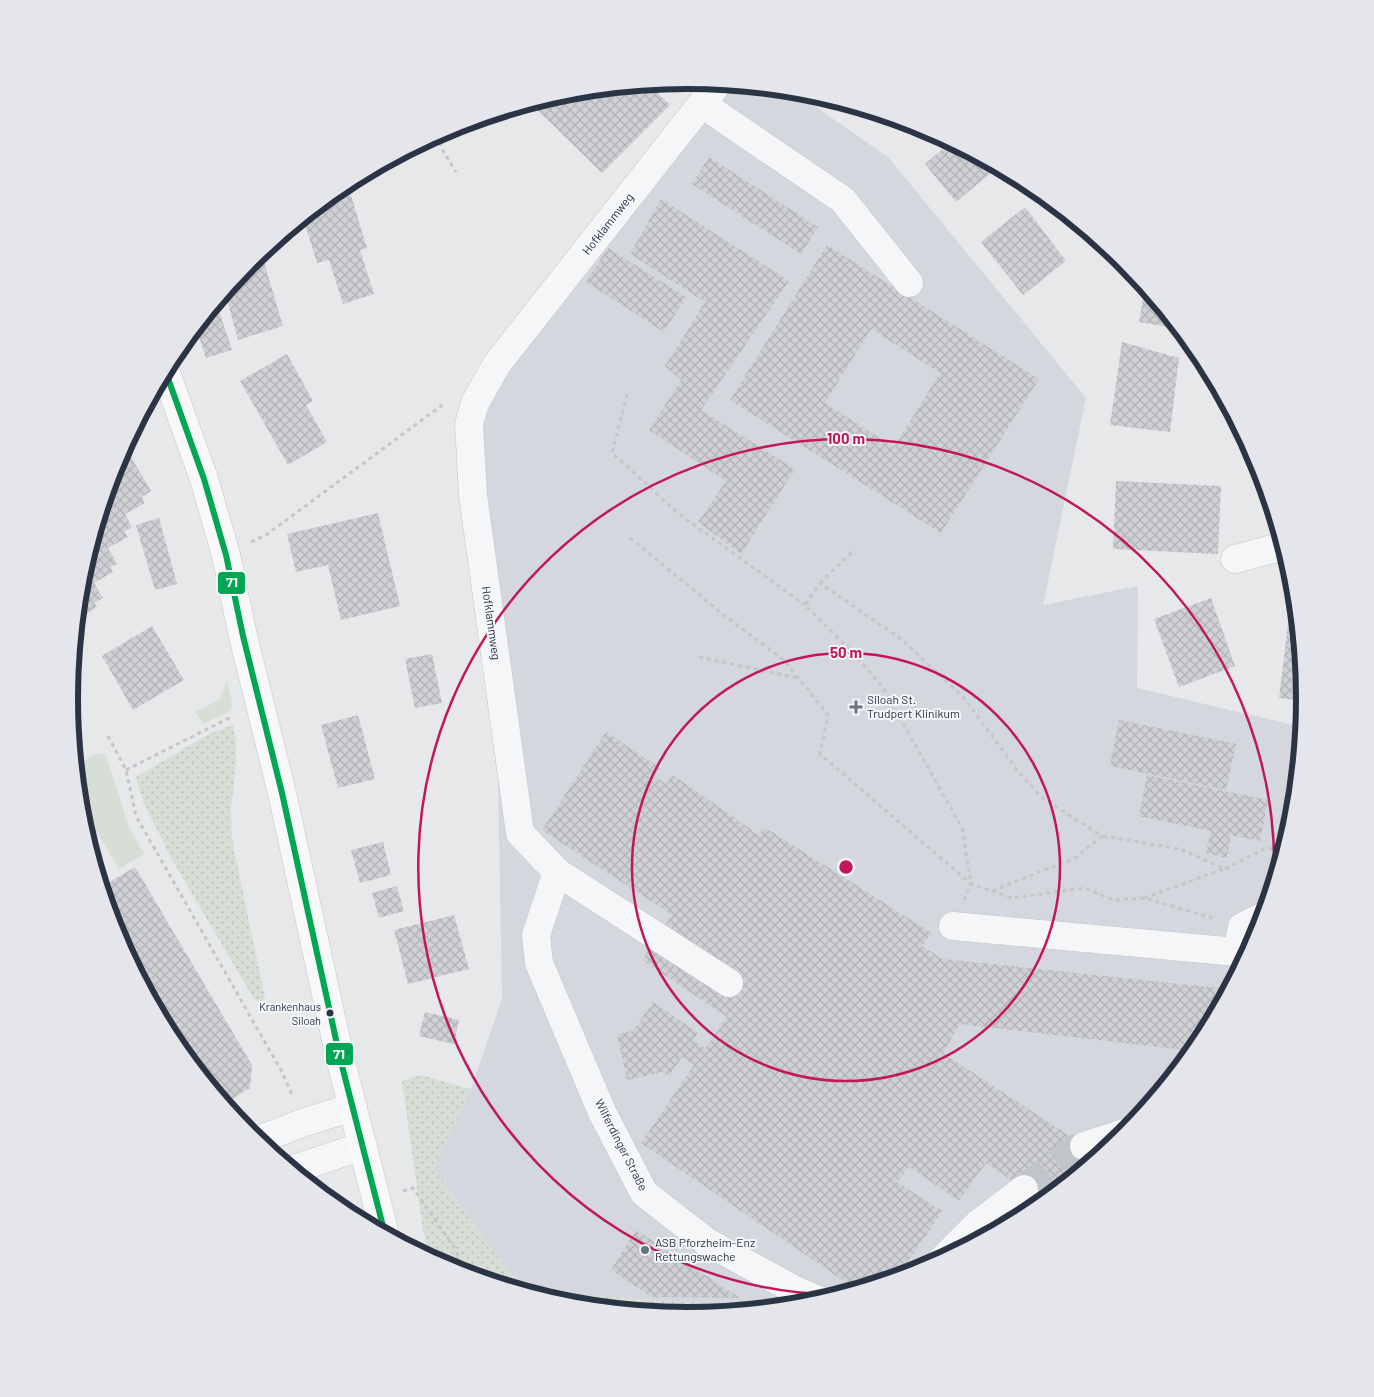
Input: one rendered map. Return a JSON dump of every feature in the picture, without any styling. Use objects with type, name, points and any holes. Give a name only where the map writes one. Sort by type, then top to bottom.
[{"type":"main road","points":[[168,379],[204,479],[226,555],[353,1107],[382,1226]]},
{"type":"street","points":[[710,94],[843,200],[909,283]]},
{"type":"street","name":"Hofklammweg","points":[[710,94],[497,364],[476,402],[469,424],[473,495],[520,833],[557,872],[729,984]]},
{"type":"street","points":[[1235,560],[1278,548]]},
{"type":"street","name":"Wilferdinger Straße","points":[[557,872],[536,935],[539,963],[602,1112],[644,1193],[706,1242],[808,1296]]},
{"type":"street","points":[[953,926],[1237,952],[1253,922]]},
{"type":"street","points":[[265,1138],[302,1123],[353,1107]]},
{"type":"street","points":[[1084,1146],[1109,1138]]},
{"type":"street","points":[[298,1168],[363,1146]]},
{"type":"street","points":[[957,1245],[978,1224],[1024,1188]]},
{"type":"path","points":[[440,141],[442,149],[456,172]]},
{"type":"path","points":[[627,394],[612,453],[679,514],[805,605],[854,654],[882,686],[962,828],[971,884],[953,926]]},
{"type":"path","points":[[226,555],[266,534],[452,397]]},
{"type":"path","points":[[630,538],[725,616],[784,660],[828,715],[820,754],[971,884],[1012,898],[1084,888],[1114,900],[1144,898],[1225,869],[1264,849],[1278,848]]},
{"type":"path","points":[[805,605],[820,583],[855,549]]},
{"type":"path","points":[[820,583],[901,639],[964,698],[1018,771],[1041,797],[1102,836],[1180,850],[1225,869]]},
{"type":"path","points":[[699,657],[798,678]]},
{"type":"path","points":[[126,770],[238,713],[260,707]]},
{"type":"path","points":[[108,736],[126,770],[136,816],[288,1082],[302,1123]]},
{"type":"path","points":[[992,891],[1075,858],[1102,836]]},
{"type":"path","points":[[1144,898],[1253,922]]},
{"type":"path","points":[[377,1198],[412,1188],[456,1250],[462,1265]]},
{"type":"shaded area","name":"Siloah St. Trudpert Klinikum","points":[[729,90],[767,94],[808,101],[888,157],[1086,398],[1043,605],[1138,586],[1137,688],[1295,725],[1291,778],[1276,856],[1250,932],[1234,968],[1194,1037],[1171,1070],[1118,1129],[1089,1157],[1026,1205],[957,1245],[883,1276],[806,1296],[742,1305],[596,1296],[568,1296],[518,1284],[433,1169],[471,1089],[502,999],[498,777],[459,411]]},
{"type":"shaded area","points":[[227,681],[232,701],[231,710],[204,724],[195,712],[219,700]]},
{"type":"shaded area","points":[[233,725],[236,739],[236,762],[231,808],[232,840],[265,998],[259,1003],[254,999],[174,863],[144,804],[136,777],[209,734]]},
{"type":"shaded area","points":[[98,753],[106,755],[129,827],[144,854],[119,869],[90,820],[81,762]]},
{"type":"shaded area","points":[[420,1075],[471,1089],[433,1169],[518,1284],[491,1276],[428,1250],[423,1230],[402,1081]]},
{"type":"shaded area","points":[[568,1296],[596,1296],[742,1305],[687,1308],[647,1307],[607,1303]]},
{"type":"building","points":[[654,90],[670,105],[602,173],[536,108],[607,94]]},
{"type":"building","points":[[945,147],[993,171],[956,202],[925,164]]},
{"type":"building","points":[[709,157],[818,227],[801,254],[692,184]]},
{"type":"building","points":[[350,192],[367,248],[360,250],[374,294],[343,304],[329,260],[317,263],[305,224]]},
{"type":"building","points":[[661,199],[789,281],[701,410],[795,469],[741,554],[698,522],[726,481],[649,430],[681,380],[665,366],[705,302],[630,254]]},
{"type":"building","points":[[1025,207],[1066,261],[1023,295],[981,242]]},
{"type":"building","points":[[827,245],[1039,379],[941,533],[730,400]],"holes":[[[871,329],[940,373],[894,447],[825,403]]]},
{"type":"building","points":[[608,248],[686,297],[664,332],[586,282]]},
{"type":"building","points":[[264,261],[283,326],[238,340],[227,299]]},
{"type":"building","points":[[1144,295],[1171,328],[1139,322]]},
{"type":"building","points":[[218,309],[232,350],[206,358],[198,334]]},
{"type":"building","points":[[1122,342],[1179,358],[1170,432],[1110,425]]},
{"type":"building","points":[[287,354],[313,401],[306,405],[327,442],[288,465],[240,381]]},
{"type":"building","points":[[129,454],[151,491],[142,497],[145,503],[125,514],[132,527],[124,532],[128,537],[108,548],[117,564],[110,567],[113,572],[94,583],[103,598],[94,603],[97,607],[84,615],[98,541]]},
{"type":"building","points":[[1116,481],[1221,486],[1218,554],[1113,549]]},
{"type":"building","points":[[1263,500],[1266,510],[1263,510]]},
{"type":"building","points":[[378,513],[400,606],[341,620],[328,565],[296,572],[287,534]]},
{"type":"building","points":[[159,518],[177,584],[155,590],[136,525]]},
{"type":"building","points":[[1211,598],[1235,666],[1179,687],[1154,619]]},
{"type":"building","points":[[1290,610],[1295,659],[1296,700],[1279,698]]},
{"type":"building","points":[[152,626],[184,680],[133,710],[102,656]]},
{"type":"building","points":[[432,654],[442,703],[415,708],[405,659]]},
{"type":"building","points":[[358,715],[375,779],[338,788],[321,725]]},
{"type":"building","points":[[1119,720],[1236,744],[1226,790],[1110,766]]},
{"type":"building","points":[[606,732],[660,768],[654,776],[666,784],[673,775],[759,835],[764,827],[932,933],[922,946],[943,959],[1223,988],[1185,1050],[960,1024],[943,1053],[1094,1152],[1037,1197],[986,1163],[959,1201],[909,1167],[897,1182],[942,1211],[904,1268],[850,1285],[641,1143],[694,1065],[682,1057],[669,1076],[663,1072],[627,1080],[617,1034],[633,1031],[653,1002],[698,1033],[693,1040],[705,1049],[727,1017],[642,960],[672,915],[542,830]]},
{"type":"building","points":[[1147,775],[1268,800],[1260,841],[1231,835],[1227,858],[1206,853],[1211,831],[1139,816]]},
{"type":"building","points":[[383,842],[391,875],[360,883],[351,850]]},
{"type":"building","points":[[135,867],[252,1065],[250,1088],[230,1101],[203,1070],[159,1003],[140,968],[124,932],[107,884]]},
{"type":"building","points":[[397,886],[404,911],[379,918],[372,893]]},
{"type":"building","points":[[454,915],[469,969],[408,984],[394,930]]},
{"type":"building","points":[[425,1012],[459,1020],[454,1044],[419,1036]]},
{"type":"building","name":"ASB Pforzheim-Enz Rettungswache","points":[[636,1230],[740,1298],[652,1297],[611,1270]]},
{"type":"tunnel","points":[[1024,1189],[1074,1149],[1084,1146]]},
{"type":"transit line","name":"71","points":[[168,379],[204,479],[226,555],[243,636],[282,793],[340,1058],[383,1227]]},
{"type":"place","name":"Siloah St. Trudpert Klinikum","points":[[856,707]]},
{"type":"place","name":"Krankenhaus Siloah","points":[[330,1013]]},
{"type":"place","name":"ASB Pforzheim-Enz Rettungswache","points":[[645,1250]]}]
